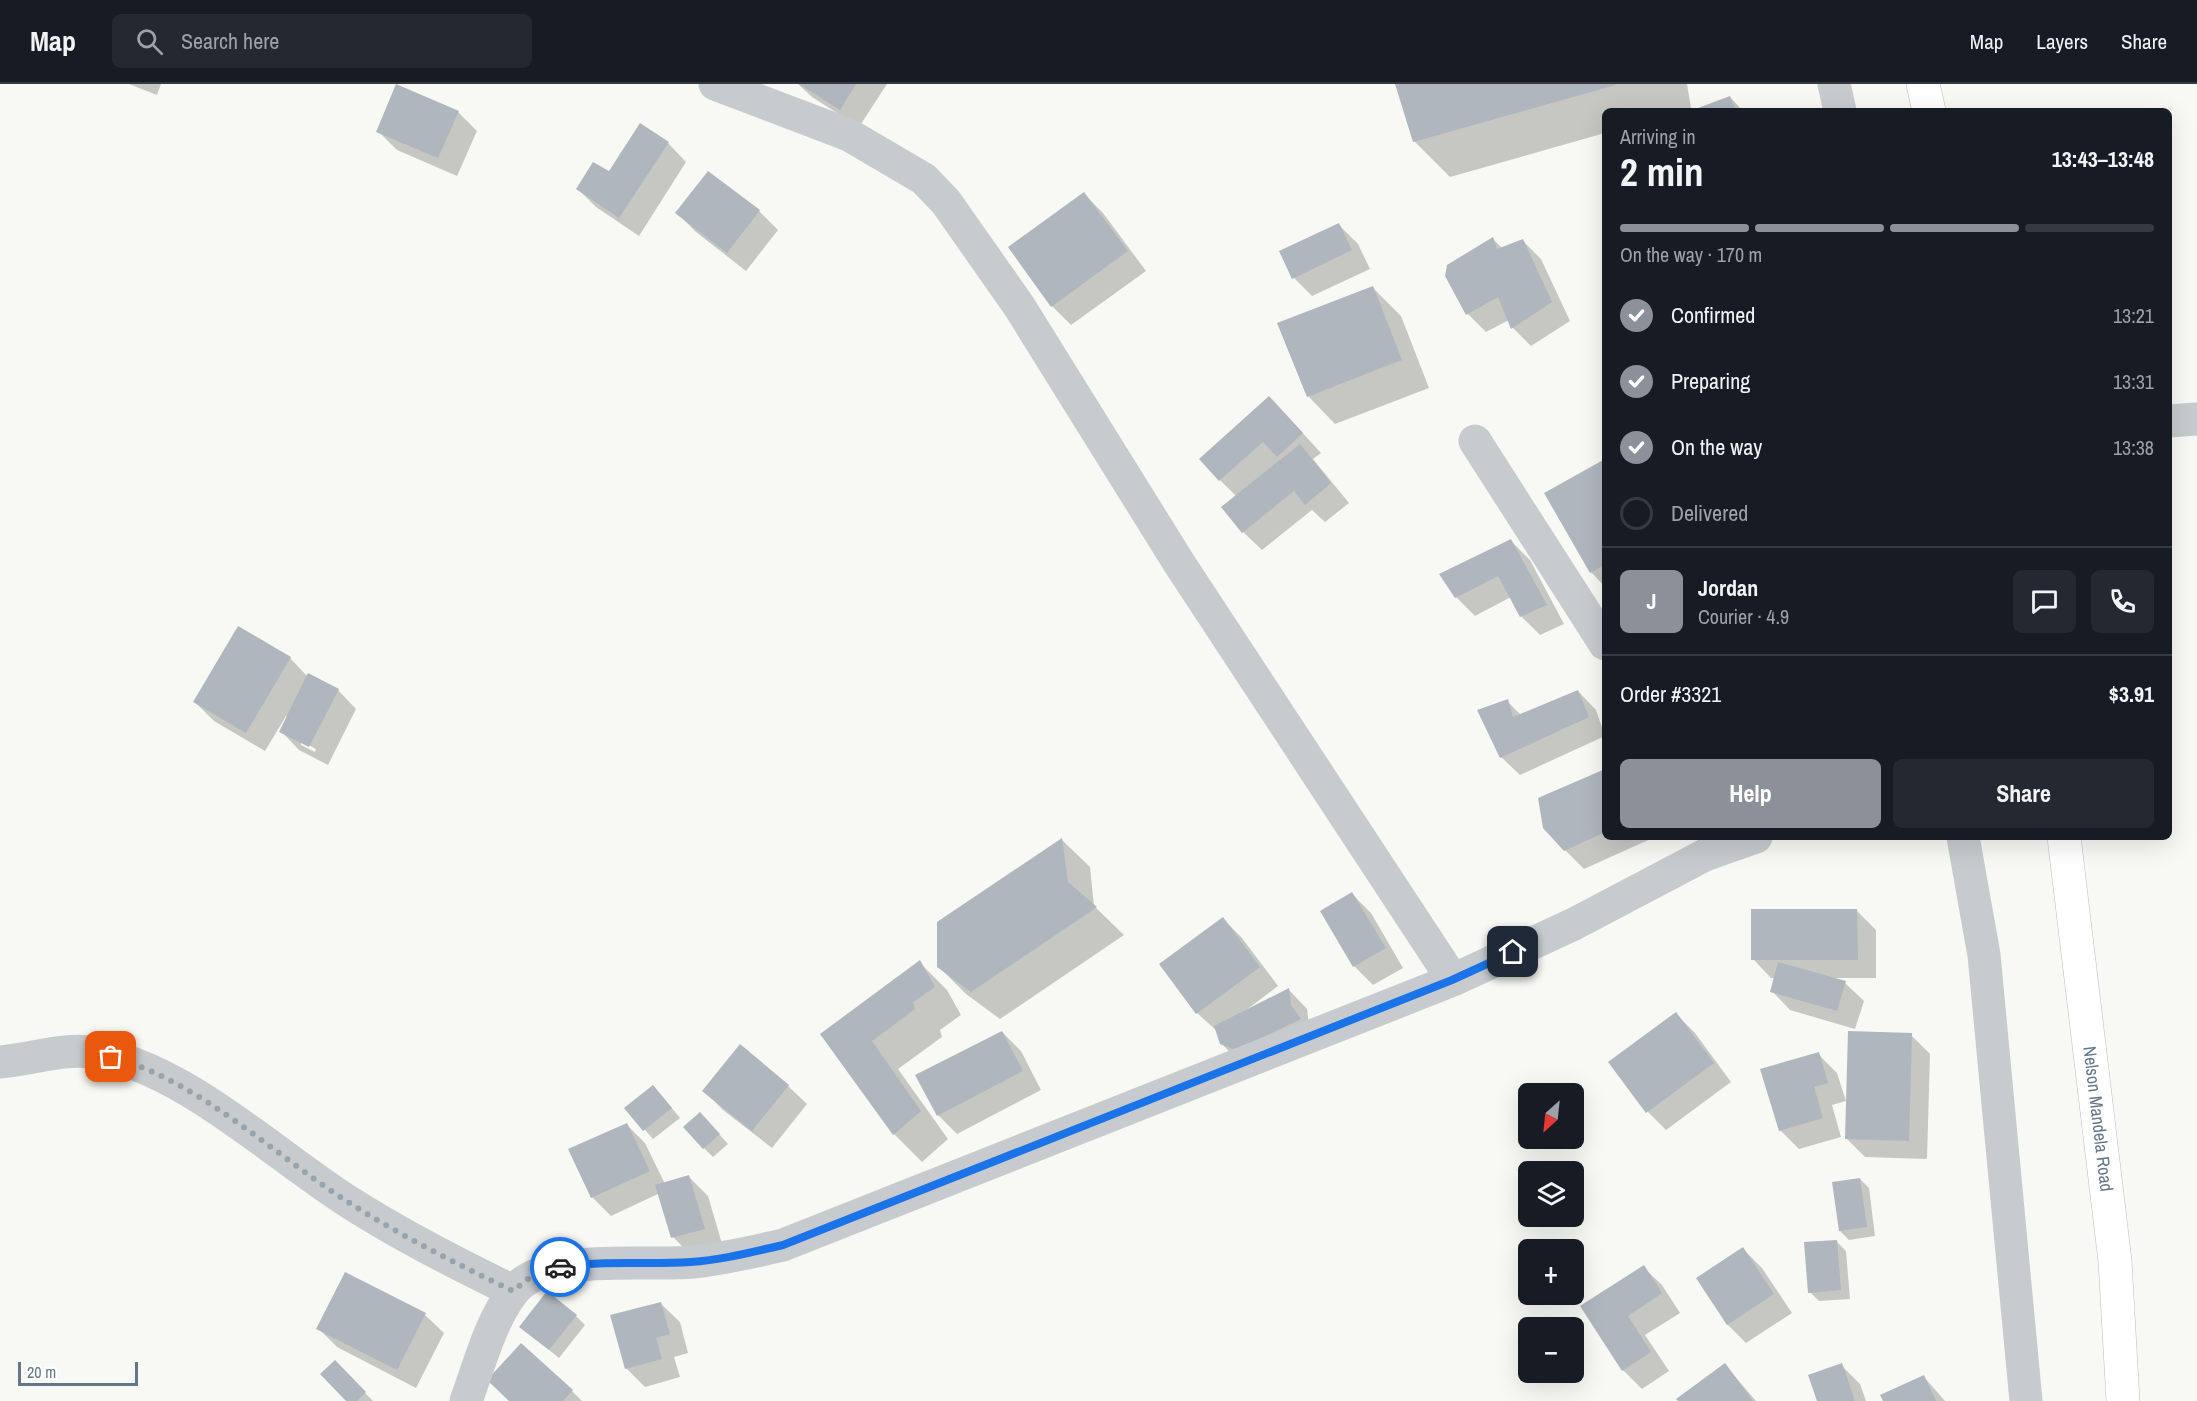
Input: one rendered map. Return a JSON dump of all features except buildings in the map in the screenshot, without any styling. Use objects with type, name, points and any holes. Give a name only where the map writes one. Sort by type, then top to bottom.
[{"type":"main road","points":[[1923,84],[1928,108]]},
{"type":"main road","name":"Nelson Mandela Road","points":[[2064,840],[2115,1261],[2123,1401]]},
{"type":"street","points":[[715,84],[849,135],[924,179],[946,202],[1019,306],[1179,563],[1452,980]]},
{"type":"street","points":[[1834,84],[1839,108]]},
{"type":"street","points":[[2172,421],[2197,418]]},
{"type":"street","points":[[1475,441],[1602,639]]},
{"type":"street","points":[[466,1401],[500,1315],[513,1291],[529,1278],[561,1267],[691,1262],[740,1255],[783,1245],[1452,980],[1574,924],[1701,846],[1738,840]]},
{"type":"street","points":[[1964,840],[1984,955],[2025,1401]]},
{"type":"street","points":[[0,1062],[89,1052],[132,1063],[177,1085],[244,1128],[348,1202],[411,1239],[513,1291]]},
{"type":"way so far","points":[[111,1057],[132,1063],[177,1085],[244,1128],[348,1202],[461,1266],[513,1291],[529,1278],[560,1267]]},
{"type":"route","points":[[560,1267],[613,1263],[691,1262],[740,1255],[783,1245],[1452,980],[1513,952]]}]
